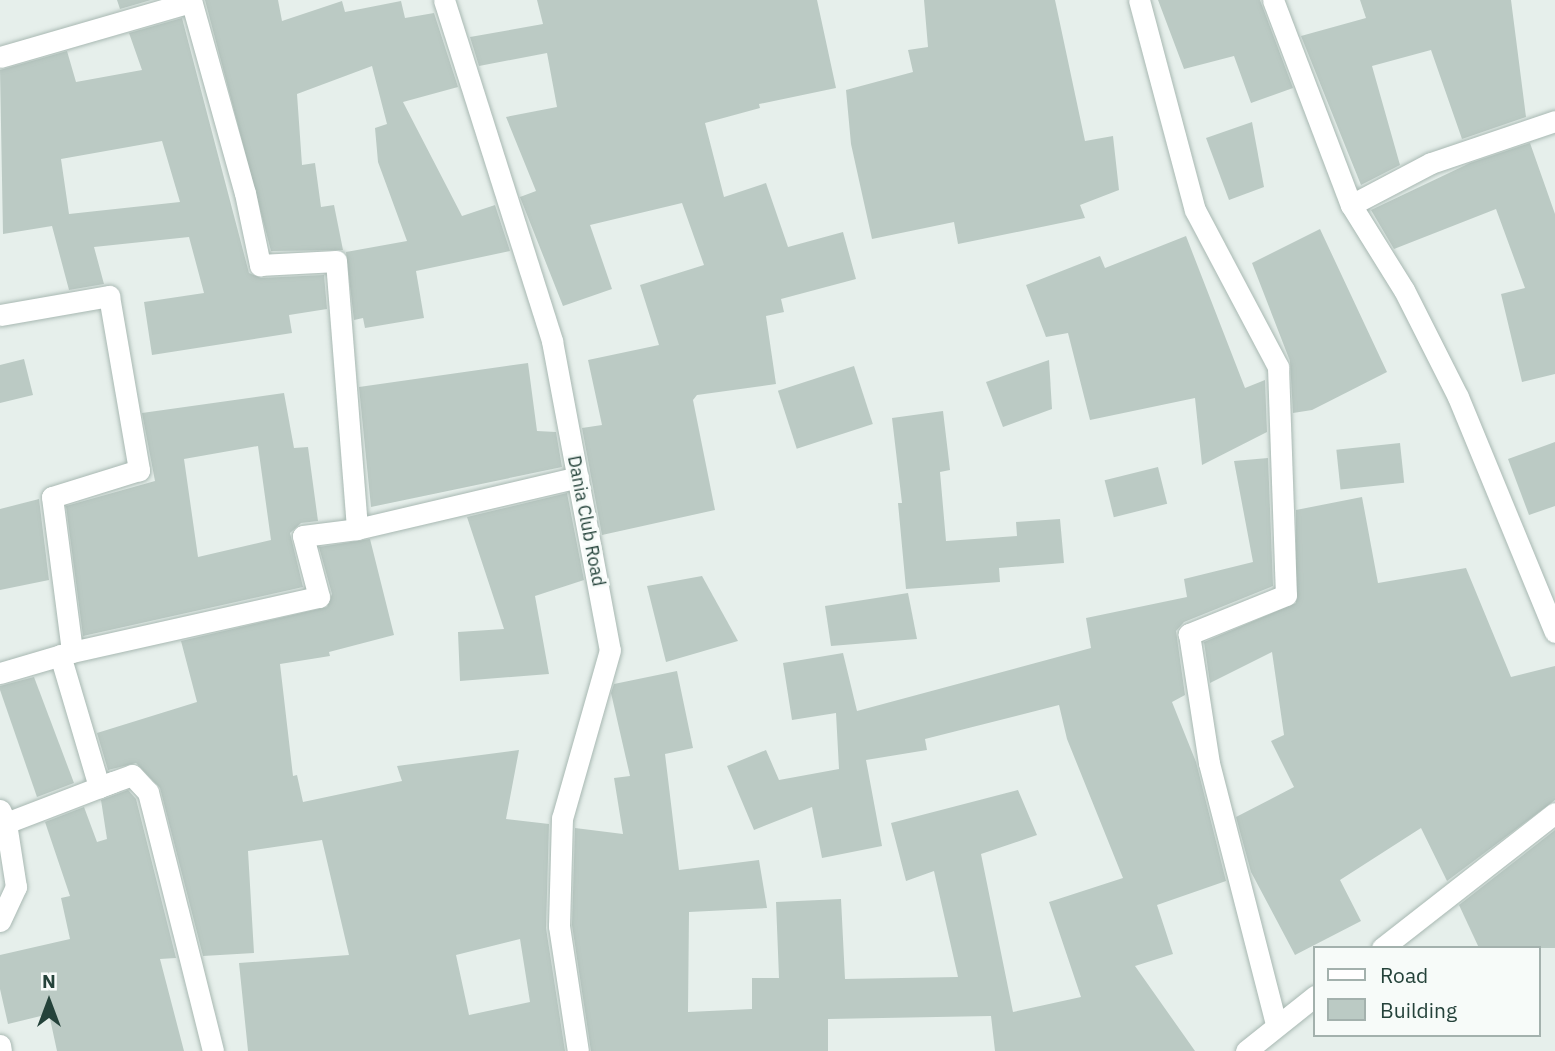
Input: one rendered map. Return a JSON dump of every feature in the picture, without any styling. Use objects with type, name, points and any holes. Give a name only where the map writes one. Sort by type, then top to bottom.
[{"type":"street","name":"Dania Club Road","points":[[444,0],[552,341],[610,650],[562,818],[559,926],[578,1051]]},
{"type":"street","points":[[1139,0],[1195,210],[1278,367],[1286,595],[1189,634],[1209,763],[1276,1024]]},
{"type":"street","points":[[1273,0],[1351,205],[1404,290],[1458,397],[1555,632]]},
{"type":"street","points":[[0,57],[191,1],[245,193],[260,265],[336,261],[357,529]]},
{"type":"street","points":[[1351,205],[1431,163],[1555,121]]},
{"type":"street","points":[[0,315],[109,296],[139,470],[52,497],[66,653],[99,787],[128,777]]},
{"type":"street","points":[[0,673],[66,653],[318,597],[303,536],[357,529],[578,477]]},
{"type":"street","points":[[0,921],[16,887],[3,817],[132,775],[148,792],[213,1051]]},
{"type":"street","points":[[1385,946],[1555,813]]},
{"type":"street","points":[[1246,1051],[1276,1024],[1314,997]]},
{"type":"street","points":[[0,1045],[1,1051]]},
{"type":"building","points":[[117,0],[151,0],[120,9]]},
{"type":"building","points":[[205,0],[278,0],[282,21],[342,1],[345,12],[401,1],[405,18],[434,13],[458,87],[403,102],[462,216],[495,205],[510,251],[416,271],[424,318],[365,328],[363,318],[354,320],[346,252],[407,241],[378,162],[375,128],[387,124],[372,66],[297,94],[302,165],[315,163],[321,207],[334,205],[343,250],[271,251]]},
{"type":"building","points":[[537,0],[817,0],[836,88],[759,104],[760,108],[705,123],[724,197],[766,183],[788,247],[843,232],[856,279],[781,299],[784,312],[766,316],[776,384],[697,395],[693,400],[715,510],[602,535],[582,428],[602,425],[588,360],[659,345],[640,285],[704,265],[682,203],[590,225],[612,289],[563,306],[520,197],[536,191],[506,117],[557,107],[547,53],[479,66],[470,37],[543,24]]},
{"type":"building","points":[[924,0],[1055,0],[1085,141],[1113,136],[1119,190],[1080,205],[1085,218],[958,244],[954,222],[872,239],[851,144],[846,90],[913,72],[908,50],[928,47]]},
{"type":"building","points":[[1158,0],[1260,0],[1293,88],[1251,103],[1234,56],[1184,69]]},
{"type":"building","points":[[1360,0],[1511,0],[1526,117],[1462,139],[1431,50],[1372,66],[1400,165],[1361,185],[1301,36],[1366,18]]},
{"type":"building","points":[[182,18],[249,273],[261,278],[324,275],[327,309],[289,315],[292,333],[152,355],[144,302],[204,293],[189,237],[94,247],[104,284],[69,290],[52,226],[3,234],[0,70],[67,51],[76,82],[142,70],[129,33]],"holes":[[[162,141],[180,202],[69,214],[61,159]]]},
{"type":"building","points":[[1252,122],[1264,187],[1229,200],[1206,138]]},
{"type":"building","points":[[1530,143],[1555,214],[1555,374],[1522,382],[1501,294],[1525,288],[1496,209],[1394,249],[1371,210],[1470,163]]},
{"type":"building","points":[[1320,229],[1387,372],[1312,410],[1293,413],[1290,361],[1252,263]]},
{"type":"building","points":[[1186,236],[1245,388],[1265,380],[1267,432],[1202,465],[1195,398],[1090,420],[1068,333],[1046,337],[1026,285],[1100,256],[1105,268]]},
{"type":"building","points":[[24,359],[33,395],[0,403],[0,365]]},
{"type":"building","points":[[1049,360],[1052,409],[1003,427],[986,382]]},
{"type":"building","points":[[528,363],[537,431],[556,432],[562,467],[371,507],[359,387]]},
{"type":"building","points":[[854,366],[873,424],[797,449],[778,391]]},
{"type":"building","points":[[284,393],[294,448],[308,447],[318,521],[301,523],[290,533],[303,587],[83,636],[66,506],[155,481],[142,413]],"holes":[[[258,446],[271,540],[198,557],[184,459]]]},
{"type":"building","points":[[943,411],[950,470],[940,472],[946,541],[1017,536],[1016,522],[1060,519],[1064,563],[999,568],[1000,582],[906,589],[898,503],[902,503],[892,418]]},
{"type":"building","points":[[1555,442],[1555,506],[1529,515],[1508,459]]},
{"type":"building","points":[[1400,443],[1404,483],[1341,489],[1336,450]]},
{"type":"building","points":[[1268,458],[1273,586],[1184,622],[1176,631],[1185,695],[1172,702],[1196,762],[1226,881],[1157,905],[1173,954],[1135,966],[1195,1051],[995,1051],[991,1016],[828,1019],[828,1051],[591,1051],[572,925],[575,828],[623,834],[614,778],[630,776],[611,693],[614,684],[677,671],[693,748],[665,754],[679,870],[759,860],[767,908],[689,912],[688,1012],[752,1009],[752,978],[779,978],[776,902],[841,899],[845,979],[958,977],[934,871],[906,881],[891,823],[1018,790],[1037,835],[981,854],[1013,1012],[1081,997],[1049,902],[1123,878],[1067,739],[1059,705],[925,739],[927,750],[866,760],[882,846],[822,858],[812,807],[754,830],[727,766],[766,750],[779,780],[839,769],[836,713],[792,720],[783,663],[843,653],[857,711],[1091,648],[1086,618],[1187,597],[1184,579],[1253,562],[1234,461]]},
{"type":"building","points":[[1158,467],[1167,504],[1114,517],[1105,480]]},
{"type":"building","points":[[567,493],[584,580],[535,596],[549,674],[460,681],[458,632],[504,629],[467,517]]},
{"type":"building","points":[[1362,497],[1378,583],[1466,568],[1511,677],[1555,666],[1555,800],[1447,881],[1421,828],[1340,880],[1361,921],[1295,955],[1251,872],[1236,817],[1294,787],[1271,741],[1284,735],[1272,652],[1210,683],[1204,642],[1296,603],[1296,510]]},
{"type":"building","points":[[39,499],[49,580],[0,590],[0,509]]},
{"type":"building","points":[[370,539],[394,635],[329,652],[330,656],[280,664],[293,776],[297,775],[303,802],[402,781],[397,766],[519,750],[506,819],[549,824],[546,928],[565,1051],[248,1051],[239,963],[349,955],[322,840],[248,851],[254,953],[203,956],[160,788],[136,763],[108,770],[97,733],[197,702],[181,641],[327,607],[332,594],[319,547]],"holes":[[[520,939],[530,1002],[469,1015],[456,955]]]},
{"type":"building","points":[[702,576],[738,641],[666,662],[647,586]]},
{"type":"building","points":[[908,593],[917,639],[831,646],[825,606]]},
{"type":"building","points":[[34,677],[74,783],[37,797],[0,690],[0,686]]},
{"type":"building","points":[[128,790],[136,799],[176,958],[160,959],[184,1051],[57,1051],[49,1014],[8,1024],[0,989],[0,955],[70,939],[61,898],[70,896],[45,822],[84,807],[97,842],[107,839],[101,800]]},
{"type":"building","points":[[1555,830],[1555,948],[1478,946],[1459,905]]}]
